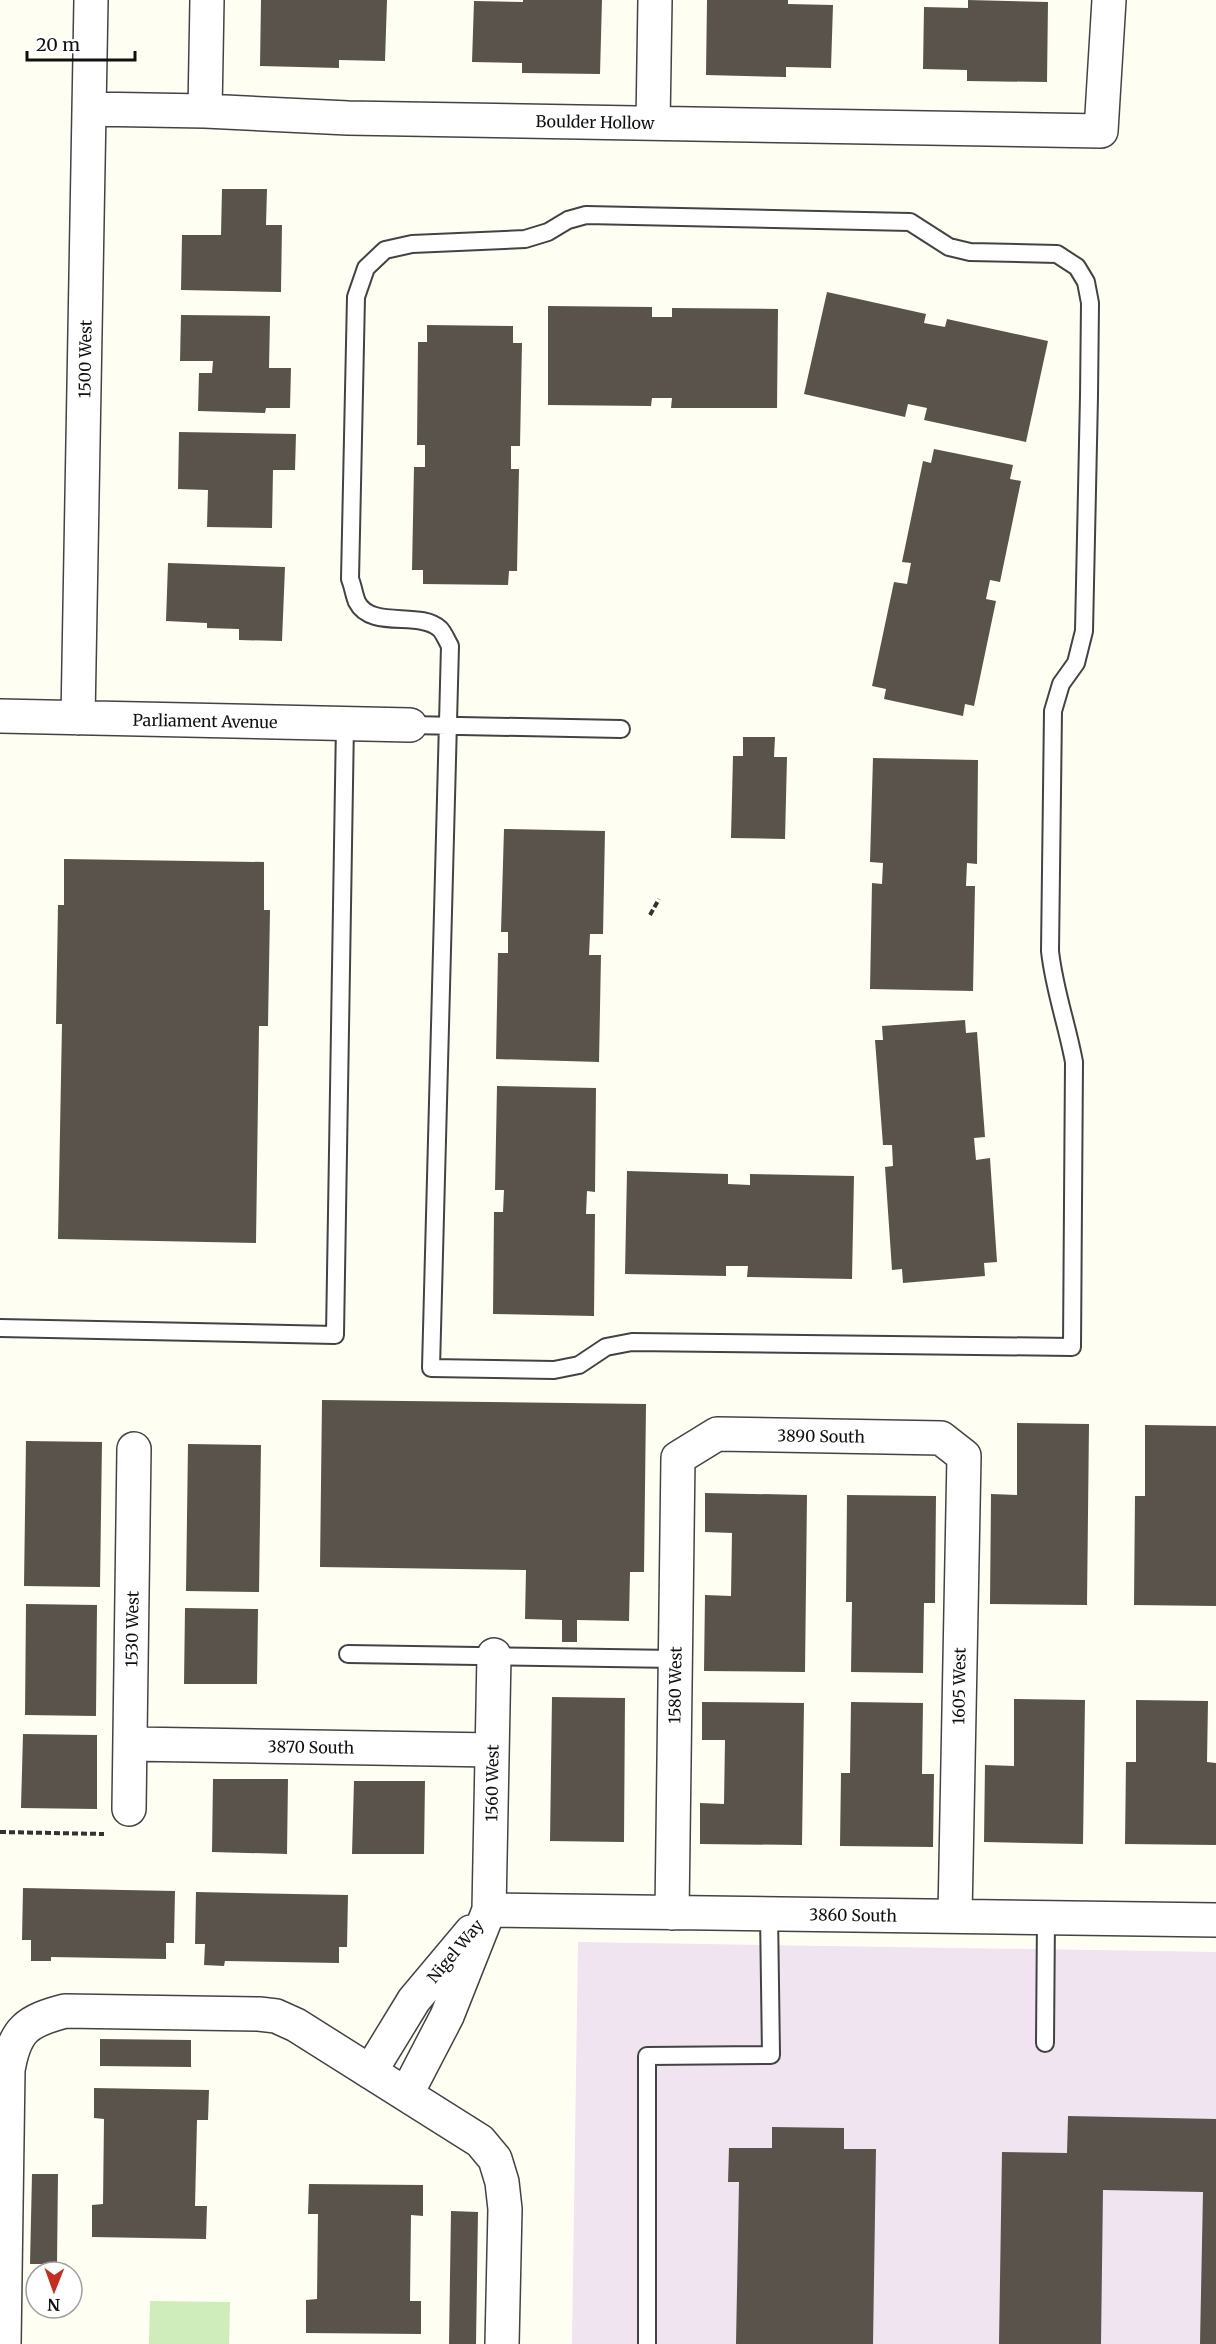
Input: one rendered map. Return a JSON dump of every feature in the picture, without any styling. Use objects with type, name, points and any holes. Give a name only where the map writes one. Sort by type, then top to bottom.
[{"type":"street","name":"1500 West","points":[[78,718],[91,0]]},
{"type":"street","points":[[205,111],[207,0]]},
{"type":"street","points":[[653,123],[655,0]]},
{"type":"street","name":"Boulder Hollow","points":[[89,109],[205,111],[348,118],[1101,131],[1109,0]]},
{"type":"street","name":"Parliament Avenue","points":[[0,716],[410,724]]},
{"type":"street","name":"3890 South","points":[[678,1458],[717,1434],[941,1438],[964,1456]]},
{"type":"street","name":"1530 West","points":[[129,1809],[134,1449]]},
{"type":"street","name":"1605 West","points":[[955,1916],[964,1456]]},
{"type":"street","name":"1580 West","points":[[672,1913],[678,1458]]},
{"type":"street","name":"1560 West","points":[[489,1910],[494,1656]]},
{"type":"street","name":"3870 South","points":[[131,1744],[492,1750]]},
{"type":"street","name":"3860 South","points":[[489,1910],[1216,1920]]},
{"type":"street","name":"Nigel Way","points":[[370,2072],[414,2000],[489,1910]]},
{"type":"street","name":"Nigel Way","points":[[406,2093],[445,2020],[489,1910]]},
{"type":"street","points":[[4,2344],[8,2070],[11,2049],[21,2033],[38,2018],[65,2011],[259,2013],[276,2016],[296,2025],[480,2141],[495,2159],[502,2182],[505,2209],[502,2344]]},
{"type":"lane","points":[[586,215],[910,222],[949,247],[970,252],[1057,254],[1077,267],[1086,282],[1090,303],[1084,631],[1076,663],[1061,684],[1053,711],[1050,951],[1053,981],[1068,1027],[1074,1062],[1072,1347],[632,1342],[606,1347],[579,1365],[554,1370],[430,1368],[447,725],[450,646],[440,629],[425,621],[388,619],[367,612],[357,603],[351,579],[356,297],[366,268],[385,250],[412,244],[525,239],[548,232],[568,220],[586,215]]},
{"type":"lane","points":[[0,1329],[334,1335],[345,723]]},
{"type":"lane","points":[[410,724],[621,729]]},
{"type":"lane","points":[[348,1654],[676,1659]]},
{"type":"lane","points":[[647,2344],[647,2056],[771,2055],[769,1913]]},
{"type":"lane","points":[[1045,2043],[1046,1917]]},
{"type":"path","points":[[650,915],[659,899]]},
{"type":"path","points":[[0,1832],[130,1834],[129,1809]]},
{"type":"shaded area","points":[[578,1942],[1216,1952],[1216,2344],[572,2344]]},
{"type":"green space","points":[[150,2301],[230,2302],[229,2344],[149,2344]]},
{"type":"building","points":[[261,0],[387,0],[385,61],[339,60],[339,68],[260,66]]},
{"type":"building","points":[[523,0],[602,0],[600,74],[522,73],[522,63],[472,62],[474,1],[523,2]]},
{"type":"building","points":[[707,0],[788,0],[788,4],[833,5],[831,68],[786,67],[786,77],[706,75]]},
{"type":"building","points":[[968,0],[1048,2],[1047,82],[967,81],[967,70],[923,69],[924,7],[968,8]]},
{"type":"building","points":[[222,189],[267,189],[266,225],[282,225],[281,292],[181,290],[182,235],[221,235]]},
{"type":"building","points":[[827,292],[926,314],[924,323],[945,327],[947,319],[1048,341],[1026,442],[924,420],[927,408],[908,404],[905,417],[804,394]]},
{"type":"building","points":[[548,306],[652,307],[652,317],[672,317],[672,308],[778,309],[777,408],[671,408],[672,398],[652,398],[651,406],[548,405]]},
{"type":"building","points":[[181,315],[270,316],[269,368],[291,368],[290,408],[266,408],[265,413],[198,411],[199,373],[212,373],[213,361],[180,361]]},
{"type":"building","points":[[427,325],[513,326],[513,343],[522,343],[520,446],[511,446],[511,469],[519,469],[517,571],[509,571],[508,585],[423,584],[423,570],[412,570],[414,467],[425,467],[425,445],[417,445],[418,342],[427,342]]},
{"type":"building","points":[[179,432],[296,434],[295,470],[273,470],[272,528],[207,527],[208,490],[178,489]]},
{"type":"building","points":[[934,449],[1013,465],[1010,479],[1021,481],[1000,582],[990,580],[986,599],[996,601],[974,706],[965,704],[963,716],[884,699],[886,689],[872,686],[894,582],[907,584],[911,563],[902,562],[923,461],[931,463]]},
{"type":"building","points":[[168,563],[285,567],[282,641],[239,640],[239,629],[207,628],[207,623],[166,621]]},
{"type":"building","points":[[743,737],[775,737],[774,757],[787,757],[785,839],[731,838],[733,756],[743,756]]},
{"type":"building","points":[[873,758],[978,760],[977,864],[967,863],[966,886],[975,886],[973,991],[870,989],[872,883],[882,884],[883,863],[870,862]]},
{"type":"building","points":[[504,829],[605,831],[603,934],[590,934],[589,955],[601,955],[599,1062],[496,1059],[498,953],[508,953],[508,932],[501,932]]},
{"type":"building","points":[[64,859],[264,862],[264,910],[270,910],[268,1026],[259,1026],[256,1243],[58,1239],[62,1024],[56,1024],[58,905],[64,905]]},
{"type":"building","points":[[965,1020],[966,1033],[977,1032],[985,1137],[974,1138],[976,1160],[990,1158],[997,1262],[984,1263],[985,1276],[903,1283],[902,1269],[892,1270],[885,1167],[893,1166],[892,1145],[883,1145],[875,1040],[883,1040],[882,1026]]},
{"type":"building","points":[[497,1086],[596,1088],[595,1192],[587,1191],[586,1214],[595,1214],[594,1316],[493,1314],[494,1212],[503,1212],[504,1190],[495,1190]]},
{"type":"building","points":[[627,1171],[728,1174],[728,1184],[750,1185],[750,1174],[854,1176],[852,1279],[747,1277],[748,1266],[726,1266],[726,1276],[625,1274]]},
{"type":"building","points":[[322,1400],[646,1404],[644,1572],[630,1572],[629,1621],[577,1620],[577,1642],[562,1642],[562,1620],[525,1619],[526,1570],[320,1567]]},
{"type":"building","points":[[1017,1423],[1089,1424],[1087,1605],[990,1604],[991,1494],[1017,1495]]},
{"type":"building","points":[[1145,1425],[1216,1426],[1216,1606],[1134,1605],[1135,1496],[1145,1496]]},
{"type":"building","points":[[26,1441],[102,1442],[100,1587],[24,1586]]},
{"type":"building","points":[[188,1444],[261,1445],[259,1592],[186,1591]]},
{"type":"building","points":[[705,1493],[807,1495],[805,1672],[704,1671],[705,1595],[731,1596],[732,1533],[705,1532]]},
{"type":"building","points":[[847,1495],[936,1496],[935,1603],[924,1603],[923,1673],[851,1672],[852,1602],[846,1602]]},
{"type":"building","points":[[26,1604],[97,1605],[96,1716],[25,1715]]},
{"type":"building","points":[[185,1608],[258,1609],[257,1684],[184,1684]]},
{"type":"building","points":[[552,1697],[625,1698],[624,1842],[550,1841]]},
{"type":"building","points":[[1014,1699],[1085,1700],[1083,1844],[984,1842],[985,1765],[1014,1766]]},
{"type":"building","points":[[1136,1700],[1208,1701],[1207,1762],[1216,1763],[1216,1845],[1125,1844],[1126,1762],[1136,1762]]},
{"type":"building","points":[[702,1702],[804,1703],[802,1845],[700,1844],[700,1803],[724,1804],[725,1740],[702,1740]]},
{"type":"building","points":[[851,1702],[923,1703],[922,1774],[934,1774],[933,1847],[840,1846],[841,1773],[850,1773]]},
{"type":"building","points":[[23,1734],[97,1735],[97,1809],[21,1808]]},
{"type":"building","points":[[213,1779],[288,1779],[287,1854],[212,1852]]},
{"type":"building","points":[[354,1781],[425,1781],[424,1854],[352,1854]]},
{"type":"building","points":[[23,1888],[175,1891],[174,1943],[166,1943],[166,1959],[51,1957],[51,1961],[31,1961],[31,1940],[22,1940]]},
{"type":"building","points":[[196,1892],[348,1895],[347,1947],[339,1947],[339,1963],[225,1961],[224,1966],[204,1965],[205,1944],[195,1944]]},
{"type":"building","points":[[100,2039],[191,2040],[191,2067],[100,2066]]},
{"type":"building","points":[[94,2088],[209,2090],[208,2120],[197,2120],[195,2206],[207,2206],[206,2239],[92,2237],[92,2205],[103,2204],[104,2119],[94,2118]]},
{"type":"building","points":[[1068,2116],[1216,2119],[1216,2344],[1200,2344],[1203,2192],[1103,2190],[1101,2344],[999,2344],[1002,2152],[1067,2153]]},
{"type":"building","points":[[772,2127],[844,2128],[844,2149],[876,2149],[873,2344],[736,2344],[739,2182],[728,2182],[729,2148],[772,2148]]},
{"type":"building","points":[[32,2174],[58,2174],[57,2260],[30,2260]]},
{"type":"building","points":[[309,2184],[423,2185],[423,2216],[411,2215],[410,2301],[421,2301],[421,2334],[306,2333],[306,2300],[317,2299],[318,2214],[308,2214]]},
{"type":"building","points":[[451,2211],[478,2212],[476,2344],[449,2344]]}]
